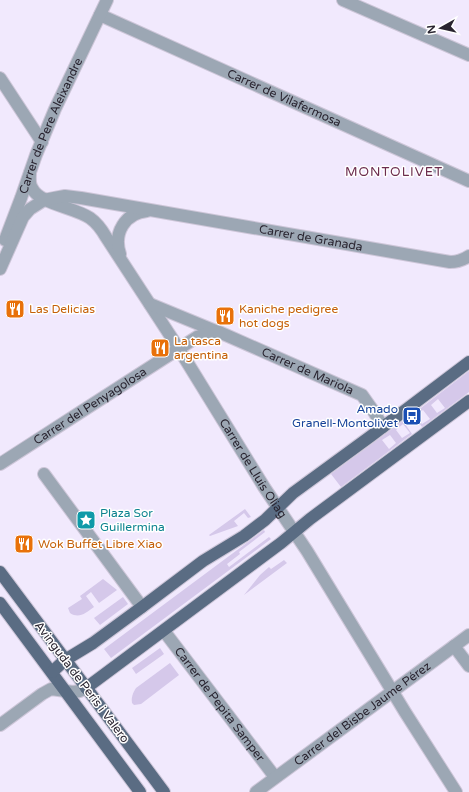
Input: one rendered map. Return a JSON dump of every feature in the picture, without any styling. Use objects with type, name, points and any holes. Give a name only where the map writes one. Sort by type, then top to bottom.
[{"type":"main road","points":[[52,672],[65,660],[142,607],[203,561],[244,536],[265,520],[293,493],[469,362]]},
{"type":"main road","points":[[86,688],[469,401]]},
{"type":"main road","name":"Avinguda de Peris i Valero","points":[[0,572],[164,792]]},
{"type":"main road","name":"Avinguda de Peris i Valero","points":[[0,603],[140,792]]},
{"type":"street","name":"Carrer de Pere Aleixandre","points":[[0,254],[55,110],[107,0]]},
{"type":"street","points":[[343,0],[469,55]]},
{"type":"street","name":"Carrer de Vilafermosa","points":[[100,15],[469,181]]},
{"type":"street","points":[[0,78],[42,142]]},
{"type":"street","name":"Carrer de Lluís Oliag","points":[[30,173],[30,184],[37,195],[44,200],[72,209],[90,218],[102,231],[179,349],[260,480],[307,551],[456,792]]},
{"type":"street","name":"Carrer de Granada","points":[[0,269],[24,217],[30,209],[44,200],[65,196],[450,262],[457,262],[469,257]]},
{"type":"street","name":"Carrer de Granada","points":[[122,261],[118,248],[120,230],[133,215],[152,210]]},
{"type":"street","name":"Carrer de Mariola","points":[[150,304],[362,394],[383,427]]},
{"type":"street","points":[[179,349],[197,337],[218,332]]},
{"type":"street","name":"Carrer del Penyagolosa","points":[[0,464],[179,349]]},
{"type":"street","points":[[44,474],[142,607]]},
{"type":"street","name":"Carrer de Pepita Samper","points":[[164,631],[276,778]]},
{"type":"street","name":"Carrer del Bisbe Jaume Pérez","points":[[256,792],[469,635]]},
{"type":"street","points":[[454,646],[469,666]]},
{"type":"street","points":[[0,725],[51,689],[73,692],[86,688]]},
{"type":"shaded area","points":[[469,371],[469,392],[422,427],[413,414]],"holes":[[[438,399],[445,408],[437,413],[431,405]],[[423,410],[430,419],[422,424],[416,415]]]},
{"type":"shaded area","points":[[403,421],[412,434],[341,487],[331,474]],"holes":[[[403,424],[410,433],[402,438],[396,430]],[[390,435],[396,443],[389,449],[382,440]]]},
{"type":"shaded area","points":[[245,509],[251,517],[248,518],[244,513],[234,521],[238,526],[210,536],[209,535]]},
{"type":"shaded area","points":[[264,530],[265,532],[239,552],[240,554],[227,564],[229,567],[269,537],[271,539],[111,658],[104,649]]},
{"type":"shaded area","points":[[284,560],[287,563],[244,595],[260,575],[269,567],[271,569]]},
{"type":"shaded area","points":[[103,579],[117,590],[99,603],[91,592],[86,596],[94,607],[79,615],[73,615],[70,613],[68,608],[82,599],[80,596]]},
{"type":"shaded area","points":[[123,597],[128,604],[100,625],[94,618]]},
{"type":"shaded area","points":[[160,648],[164,654],[136,674],[132,668]]},
{"type":"shaded area","points":[[170,663],[179,675],[141,704],[134,705],[132,703],[132,699],[136,688]]},
{"type":"place","name":"Las Delicias","points":[[15,309]]},
{"type":"place","name":"Kaniche pedigree hot dogs","points":[[225,316]]},
{"type":"place","name":"La tasca argentina","points":[[160,348]]},
{"type":"place","name":"Amado Granell-Montolivet","points":[[412,416]]},
{"type":"place","name":"Plaza Sor Guillermina","points":[[86,520]]},
{"type":"place","name":"Wok Buffet Libre Xiao","points":[[24,544]]},
{"type":"district","name":"MONTOLIVET","points":[[394,171]]}]
